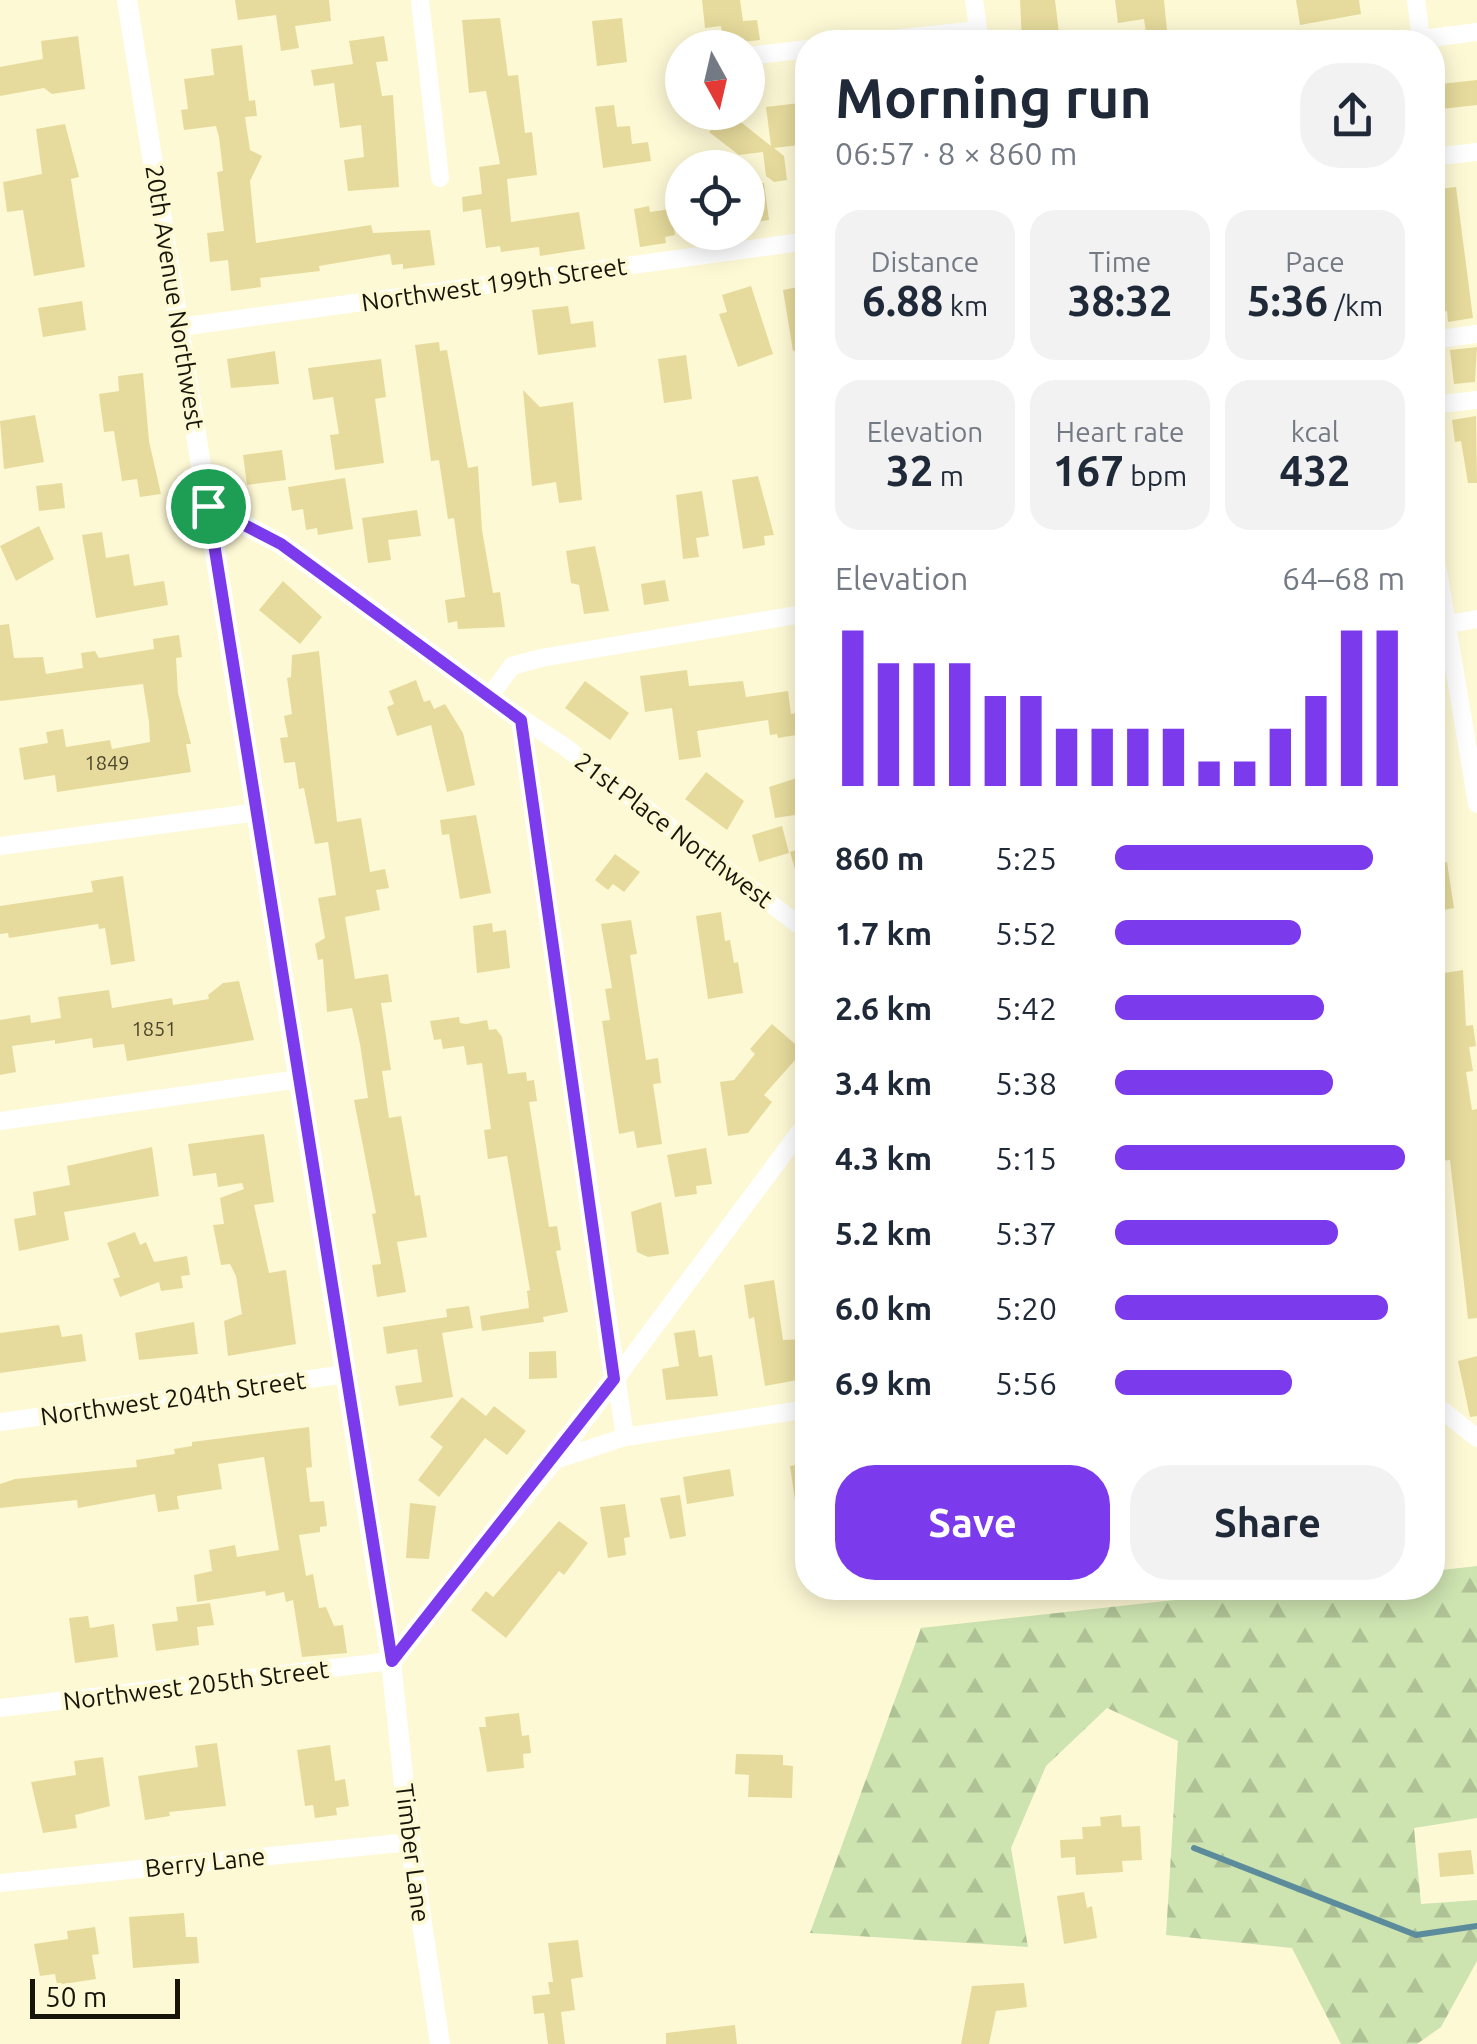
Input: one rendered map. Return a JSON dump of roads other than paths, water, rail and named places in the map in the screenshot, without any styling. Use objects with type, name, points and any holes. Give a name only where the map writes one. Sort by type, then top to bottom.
[{"type":"street","name":"20th Avenue Northwest","points":[[127,0],[392,1661]]},
{"type":"street","points":[[420,0],[440,178]]},
{"type":"street","points":[[974,0],[978,30]]},
{"type":"street","points":[[1416,0],[1420,30]]},
{"type":"street","points":[[1445,36],[1477,32]]},
{"type":"street","points":[[765,54],[795,51]]},
{"type":"street","points":[[1445,156],[1477,152]]},
{"type":"street","name":"Northwest 199th Street","points":[[180,327],[795,244]]},
{"type":"street","points":[[1445,338],[1477,334]]},
{"type":"street","points":[[1445,404],[1477,400]]},
{"type":"street","name":"21st Place Northwest","points":[[208,506],[281,544],[488,697],[565,747],[795,922]]},
{"type":"street","points":[[1445,607],[1471,733],[1477,804]]},
{"type":"street","points":[[488,697],[512,666],[556,654],[795,615]]},
{"type":"street","points":[[1448,624],[1477,619]]},
{"type":"street","points":[[521,720],[625,1437]]},
{"type":"street","points":[[0,846],[258,812]]},
{"type":"street","points":[[0,1121],[300,1079]]},
{"type":"street","points":[[392,1661],[555,1460],[795,1138]]},
{"type":"street","name":"Northwest 204th Street","points":[[0,1422],[346,1374]]},
{"type":"street","points":[[555,1460],[625,1437],[795,1412]]},
{"type":"street","points":[[1445,1412],[1477,1438]]},
{"type":"street","name":"Northwest 205th Street","points":[[0,1708],[392,1661]]},
{"type":"street","name":"Timber Lane","points":[[392,1661],[410,1842],[440,2044]]},
{"type":"street","name":"Berry Lane","points":[[0,1883],[410,1842]]},
{"type":"waterway","points":[[1194,1848],[1416,1935],[1477,1926]]}]
